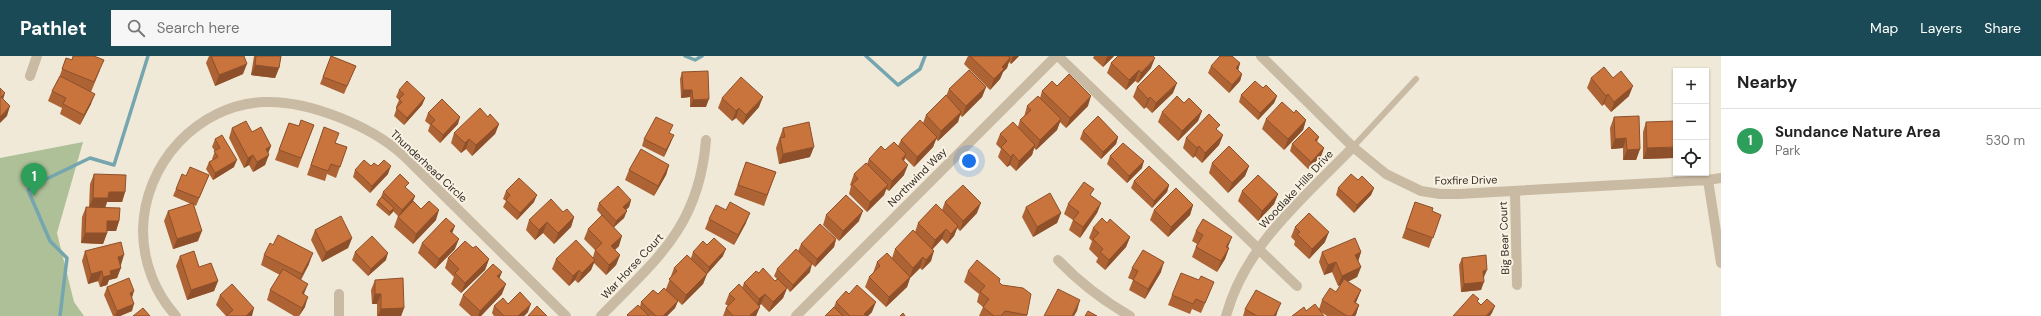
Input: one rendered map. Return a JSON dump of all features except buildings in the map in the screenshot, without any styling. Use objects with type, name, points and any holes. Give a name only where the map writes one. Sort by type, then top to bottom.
[{"type":"street","points":[[30,76],[37,56]]},
{"type":"street","name":"Northwind Way","points":[[796,316],[1057,56],[1257,249]]},
{"type":"street","name":"Foxfire Drive","points":[[1261,56],[1353,147],[1386,174],[1421,191],[1440,194],[1514,191],[1721,178]]},
{"type":"street","name":"Thunderhead Circle","points":[[176,316],[162,298],[155,284],[145,252],[144,219],[152,184],[168,155],[193,129],[223,112],[249,104],[264,102],[295,105],[318,111],[354,124],[382,138],[403,155],[566,316]]},
{"type":"street","name":"War Horse Court","points":[[601,316],[661,256],[675,237],[686,218],[696,194],[702,172],[706,140]]},
{"type":"street","name":"Woodlake Hills Drive","points":[[1226,316],[1241,276],[1257,249],[1353,147]]},
{"type":"street","points":[[1708,180],[1721,263]]},
{"type":"street","name":"Big Bear Court","points":[[1514,191],[1518,285]]},
{"type":"street","points":[[1257,249],[1297,286]]},
{"type":"street","points":[[1058,260],[1075,278],[1093,293],[1130,316]]},
{"type":"street","points":[[339,294],[339,316]]},
{"type":"lane","points":[[1353,147],[1416,80]]},
{"type":"green space","points":[[83,142],[57,233],[74,302],[84,316],[0,316],[0,158]]},
{"type":"waterway","points":[[60,316],[67,258],[50,241],[28,190],[38,183],[90,158],[114,165],[148,56]]},
{"type":"waterway","points":[[685,56],[695,60],[702,56]]},
{"type":"waterway","points":[[866,56],[898,85],[920,69],[925,56]]},
{"type":"place","name":"Sundance Nature Area","points":[[34,196]]}]
